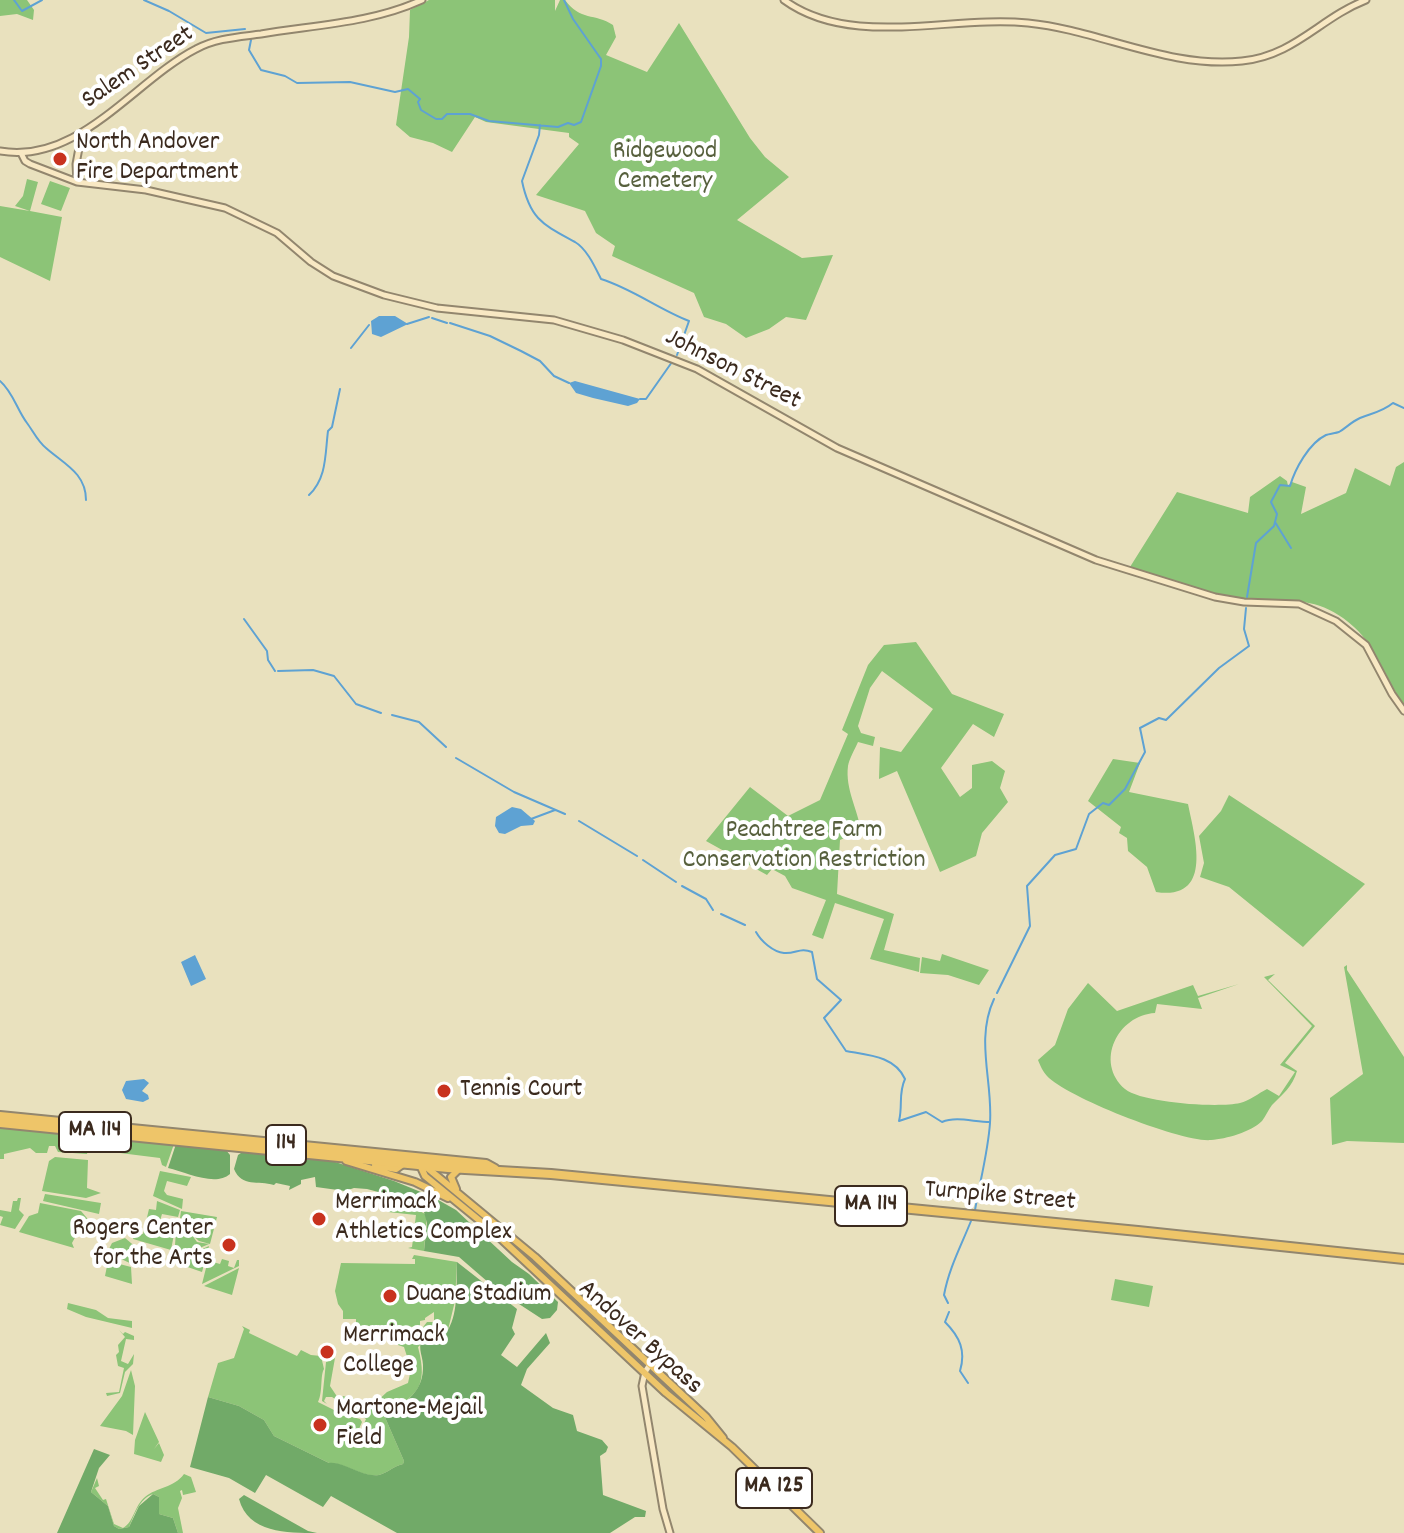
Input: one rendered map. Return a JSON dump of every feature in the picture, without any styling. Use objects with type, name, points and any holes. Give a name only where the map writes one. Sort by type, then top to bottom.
[{"type":"highway","name":"Turnpike Street","points":[[0,1116],[404,1160],[459,1169],[496,1169],[1404,1259]]},
{"type":"highway","name":"Turnpike Street","points":[[0,1123],[332,1156],[404,1160]]},
{"type":"highway","name":"Turnpike Street","points":[[421,1163],[486,1164],[496,1169]]},
{"type":"main road","name":"MA 125","points":[[332,1156],[423,1185],[467,1210]]},
{"type":"main road","points":[[355,1163],[396,1169],[404,1160]]},
{"type":"main road","name":"Andover Bypass","points":[[421,1163],[535,1257],[647,1369]]},
{"type":"main road","name":"Andover Bypass","points":[[421,1163],[425,1176],[706,1417],[728,1443],[820,1533]]},
{"type":"main road","points":[[459,1169],[451,1179],[464,1198]]},
{"type":"street","name":"Salem Street","points":[[21,153],[61,142],[82,131],[178,59],[205,45],[353,20],[391,12],[422,0]]},
{"type":"street","points":[[784,0],[814,17],[849,25],[993,21],[1031,23],[1167,55],[1229,62],[1254,60],[1280,52],[1366,0]]},
{"type":"street","points":[[77,182],[76,164],[82,131]]},
{"type":"street","name":"Johnson Street","points":[[0,151],[21,153],[30,164],[77,182],[150,190],[225,208],[277,233],[333,276],[384,295],[437,308],[554,320],[623,340],[697,369],[846,452],[1096,560],[1237,602],[1309,606],[1336,621],[1366,645],[1404,711]]},
{"type":"street","points":[[647,1369],[642,1386],[670,1533]]},
{"type":"green space","points":[[0,0],[27,0],[34,10],[33,20],[17,14],[0,16]]},
{"type":"green space","name":"Ridgewood Cemetery","points":[[429,0],[555,0],[555,11],[560,0],[565,0],[576,11],[613,25],[616,37],[606,55],[647,72],[679,23],[750,138],[765,157],[789,177],[737,220],[802,258],[833,255],[806,320],[786,317],[769,329],[746,338],[726,324],[704,317],[694,293],[612,256],[615,246],[596,233],[585,211],[536,195],[579,144],[569,137],[569,133],[486,122],[475,117],[452,152],[410,137],[396,125],[410,10]]},
{"type":"green space","points":[[27,179],[38,182],[30,211],[15,206],[23,196]]},
{"type":"green space","points":[[50,181],[70,188],[61,211],[41,204]]},
{"type":"green space","points":[[0,206],[62,217],[50,281],[0,257]]},
{"type":"green space","points":[[1404,462],[1404,705],[1362,635],[1339,615],[1311,603],[1253,600],[1197,591],[1130,567],[1177,492],[1248,513],[1250,497],[1280,476],[1288,486],[1292,482],[1306,487],[1301,514],[1346,493],[1355,468],[1390,486],[1396,467]]},
{"type":"green space","name":"Peachtree Farm Conservation Restriction","points":[[916,642],[952,694],[1004,714],[994,737],[973,724],[941,768],[960,797],[972,788],[972,765],[992,761],[1005,771],[1000,788],[1008,802],[982,833],[976,856],[940,872],[897,771],[879,779],[880,747],[901,752],[933,709],[882,671],[870,688],[858,726],[861,733],[875,737],[873,746],[858,742],[848,766],[848,783],[861,831],[840,840],[837,894],[894,914],[884,950],[920,958],[919,972],[870,959],[884,919],[835,903],[823,939],[812,935],[826,900],[792,888],[785,876],[772,869],[767,875],[706,841],[750,787],[788,816],[820,800],[848,734],[842,730],[868,665],[884,645]]},
{"type":"green space","points":[[1113,759],[1140,763],[1129,792],[1188,804],[1196,863],[1194,876],[1187,886],[1175,892],[1156,892],[1147,867],[1128,851],[1127,838],[1119,833],[1121,827],[1088,801]]},
{"type":"green space","points":[[1229,795],[1365,884],[1303,947],[1229,887],[1200,877],[1204,863],[1199,836],[1221,811]]},
{"type":"green space","points":[[942,954],[989,970],[979,985],[948,975],[920,973],[922,957],[940,961]]},
{"type":"green space","points":[[1347,965],[1347,970],[1404,1057],[1404,1143],[1347,1141],[1332,1145],[1330,1098],[1363,1074],[1344,967]]},
{"type":"green space","points":[[1275,974],[1268,980],[1315,1026],[1285,1063],[1297,1071],[1290,1086],[1262,1121],[1238,1134],[1211,1140],[1197,1139],[1152,1127],[1058,1085],[1046,1074],[1038,1060],[1055,1045],[1068,1009],[1088,983],[1117,1011],[1193,985],[1198,996],[1239,984],[1198,998],[1202,1009],[1157,1004],[1155,1013],[1130,1022],[1121,1031],[1114,1042],[1111,1066],[1125,1089],[1163,1101],[1229,1104],[1243,1102],[1267,1089],[1279,1096],[1295,1072],[1280,1065],[1312,1026],[1264,977]]},
{"type":"green space","points":[[0,1127],[174,1144],[166,1167],[160,1158],[88,1149],[87,1154],[58,1152],[55,1146],[49,1146],[47,1153],[36,1153],[30,1148],[4,1154],[4,1159],[0,1159]]},
{"type":"green space","points":[[176,1144],[226,1150],[230,1155],[230,1174],[224,1178],[209,1179],[168,1168]]},
{"type":"green space","points":[[244,1151],[329,1160],[433,1197],[456,1210],[529,1274],[558,1302],[557,1310],[550,1318],[542,1319],[496,1289],[459,1257],[424,1251],[427,1223],[424,1212],[414,1208],[399,1210],[386,1194],[367,1189],[345,1191],[316,1187],[315,1177],[301,1180],[301,1184],[289,1190],[290,1186],[276,1183],[246,1181],[234,1169],[238,1155]]},
{"type":"green space","points":[[55,1157],[88,1160],[87,1188],[101,1193],[86,1198],[42,1191],[49,1161]]},
{"type":"green space","points":[[160,1171],[191,1177],[187,1186],[167,1181],[164,1191],[167,1195],[183,1199],[182,1209],[153,1196]]},
{"type":"green space","points":[[45,1194],[101,1203],[99,1214],[43,1201]]},
{"type":"green space","points":[[389,1196],[399,1210],[414,1208],[427,1215],[424,1251],[408,1248],[412,1247],[416,1215],[388,1212]]},
{"type":"green space","points":[[21,1198],[19,1210],[24,1215],[15,1229],[0,1225],[3,1217],[0,1210],[11,1212],[13,1201]]},
{"type":"green space","points":[[157,1201],[180,1210],[178,1217],[162,1214],[159,1224],[175,1229],[171,1250],[133,1239],[135,1233],[143,1234],[149,1209],[156,1210]]},
{"type":"green space","points":[[40,1203],[81,1211],[92,1224],[90,1233],[82,1231],[77,1234],[72,1243],[74,1248],[19,1232],[29,1216],[38,1213]]},
{"type":"green space","points":[[181,1211],[217,1217],[210,1244],[192,1235],[197,1242],[209,1244],[174,1259],[176,1231],[192,1234],[193,1221],[180,1218]]},
{"type":"green space","points":[[125,1238],[137,1248],[132,1264],[109,1258],[112,1243]]},
{"type":"green space","points":[[209,1246],[202,1272],[173,1262]]},
{"type":"green space","points":[[414,1255],[457,1262],[455,1301],[448,1330],[432,1334],[418,1347],[422,1373],[417,1389],[412,1396],[384,1415],[403,1464],[373,1475],[329,1463],[274,1436],[264,1420],[239,1406],[208,1397],[218,1363],[234,1358],[244,1329],[242,1326],[250,1330],[249,1333],[297,1356],[301,1350],[321,1356],[324,1369],[318,1402],[360,1419],[358,1437],[366,1419],[332,1397],[326,1397],[324,1401],[327,1404],[322,1401],[326,1362],[335,1358],[330,1386],[340,1401],[343,1396],[374,1404],[387,1392],[408,1383],[411,1369],[404,1347],[398,1345],[395,1336],[398,1331],[420,1331],[427,1322],[434,1322],[434,1312],[420,1321],[420,1327],[356,1326],[356,1319],[343,1319],[343,1311],[338,1304],[335,1291],[341,1263],[415,1264],[415,1259],[412,1259]]},
{"type":"green space","points":[[209,1256],[215,1257],[213,1262],[220,1264],[222,1259],[229,1261],[228,1266],[234,1268],[239,1260],[239,1266],[202,1284]]},
{"type":"green space","points":[[108,1261],[131,1267],[132,1284],[105,1276]]},
{"type":"green space","points":[[457,1262],[517,1309],[512,1328],[515,1334],[501,1355],[517,1367],[546,1333],[550,1343],[527,1369],[521,1385],[553,1408],[573,1415],[577,1431],[602,1440],[608,1447],[600,1456],[603,1495],[646,1511],[645,1517],[635,1517],[610,1533],[397,1533],[331,1496],[323,1507],[266,1475],[255,1493],[229,1478],[190,1467],[208,1397],[239,1406],[264,1420],[274,1436],[329,1463],[373,1475],[403,1464],[384,1415],[410,1398],[419,1386],[423,1369],[422,1338],[448,1330],[452,1323]]},
{"type":"green space","points":[[239,1268],[232,1295],[204,1286]]},
{"type":"green space","points":[[1115,1279],[1153,1286],[1149,1307],[1111,1300]]},
{"type":"green space","points":[[68,1303],[96,1310],[108,1318],[132,1321],[132,1328],[86,1317],[67,1309]]},
{"type":"green space","points":[[119,1330],[134,1336],[134,1340],[126,1339],[121,1361],[128,1364],[134,1354],[133,1364],[125,1372],[120,1393],[107,1396],[106,1393],[119,1392],[124,1368],[118,1366],[116,1355],[118,1345],[125,1337]]},
{"type":"green space","points":[[131,1370],[135,1386],[133,1435],[100,1426],[122,1396]]},
{"type":"green space","points":[[145,1412],[159,1442],[154,1449],[159,1443],[164,1455],[161,1462],[134,1454],[135,1440]]},
{"type":"green space","points":[[94,1449],[110,1455],[99,1468],[91,1492],[108,1506],[114,1526],[119,1529],[129,1527],[139,1506],[153,1494],[159,1497],[159,1514],[173,1518],[178,1533],[57,1533]]},
{"type":"green space","points":[[184,1474],[191,1477],[196,1492],[183,1495],[180,1491],[182,1498],[178,1508],[183,1533],[178,1533],[173,1518],[159,1514],[159,1497],[153,1494],[141,1503],[129,1527],[119,1529],[114,1526],[108,1506],[91,1492],[97,1478],[99,1486],[95,1488],[103,1500],[106,1499],[114,1524],[123,1528],[145,1497]]},
{"type":"green space","points":[[244,1495],[317,1533],[282,1531],[260,1525],[244,1510],[239,1499]]},
{"type":"water","points":[[379,316],[395,316],[408,324],[381,337],[372,334],[371,321]]},
{"type":"water","points":[[575,381],[640,399],[628,406],[593,398],[576,393],[569,383]]},
{"type":"water","points":[[512,807],[521,809],[535,821],[533,825],[499,833],[495,826],[496,817]]},
{"type":"water","points":[[195,955],[206,979],[191,986],[181,962]]},
{"type":"water","points":[[144,1079],[149,1083],[142,1091],[149,1099],[143,1102],[126,1099],[122,1090],[126,1081]]},
{"type":"waterway","points":[[14,0],[22,11],[42,0]]},
{"type":"waterway","points":[[144,0],[206,33],[245,29]]},
{"type":"waterway","points":[[251,40],[249,50],[261,70],[285,76],[297,83],[350,82],[395,92],[408,89],[420,99],[421,110],[436,119],[442,119],[447,114],[470,114],[489,121],[558,127],[568,123],[574,125],[581,122],[601,59],[573,19],[564,0]]},
{"type":"waterway","points":[[540,125],[522,181],[529,205],[547,226],[583,249],[601,279],[689,321],[677,355]]},
{"type":"waterway","points":[[407,324],[429,317]]},
{"type":"waterway","points":[[432,318],[447,323]]},
{"type":"waterway","points":[[450,323],[490,336],[521,351],[540,361],[554,376],[569,383]]},
{"type":"waterway","points":[[351,348],[369,325]]},
{"type":"waterway","points":[[640,399],[646,399],[672,362]]},
{"type":"waterway","points":[[0,381],[40,443],[78,476],[86,500]]},
{"type":"waterway","points":[[309,495],[322,473],[328,431],[332,427],[340,389]]},
{"type":"waterway","points":[[1247,597],[1256,543],[1274,526],[1277,514],[1271,502],[1280,485],[1290,486],[1308,450],[1326,435],[1339,432],[1393,403],[1404,408]]},
{"type":"waterway","points":[[1275,522],[1291,548]]},
{"type":"waterway","points":[[997,993],[1030,926],[1027,886],[1055,855],[1076,849],[1089,814],[1103,803],[1109,805],[1125,789],[1145,752],[1140,728],[1159,718],[1166,720],[1219,668],[1249,646],[1244,629],[1246,608]]},
{"type":"waterway","points":[[244,619],[267,651],[268,660],[275,671]]},
{"type":"waterway","points":[[278,671],[313,670],[334,676],[356,704],[381,713]]},
{"type":"waterway","points":[[392,715],[419,722],[446,747]]},
{"type":"waterway","points":[[456,758],[514,792],[565,814]]},
{"type":"waterway","points":[[531,819],[555,810]]},
{"type":"waterway","points":[[579,821],[637,856]]},
{"type":"waterway","points":[[643,860],[676,882]]},
{"type":"waterway","points":[[682,886],[706,899],[713,910]]},
{"type":"waterway","points":[[721,914],[745,925]]},
{"type":"waterway","points":[[756,932],[768,946],[780,952],[812,952],[817,979],[841,1000],[824,1018],[846,1051],[888,1061],[905,1079],[899,1121],[926,1112],[942,1122],[959,1119],[990,1122]]},
{"type":"waterway","points":[[975,1210],[990,1123],[985,1045],[988,1014],[994,999]]},
{"type":"waterway","points":[[948,1303],[944,1295],[946,1285],[971,1221]]},
{"type":"waterway","points":[[949,1312],[945,1322],[960,1345],[960,1371],[968,1383]]},
{"type":"place","name":"North Andover Fire Department","points":[[60,159]]},
{"type":"place","name":"Tennis Court","points":[[444,1091]]},
{"type":"place","name":"Merrimack Athletics Complex","points":[[319,1219]]},
{"type":"place","name":"Rogers Center for the Arts","points":[[229,1245]]},
{"type":"place","name":"Duane Stadium","points":[[390,1296]]},
{"type":"place","name":"Merrimack College","points":[[327,1352]]},
{"type":"place","name":"Martone-Mejail Field","points":[[320,1425]]}]
